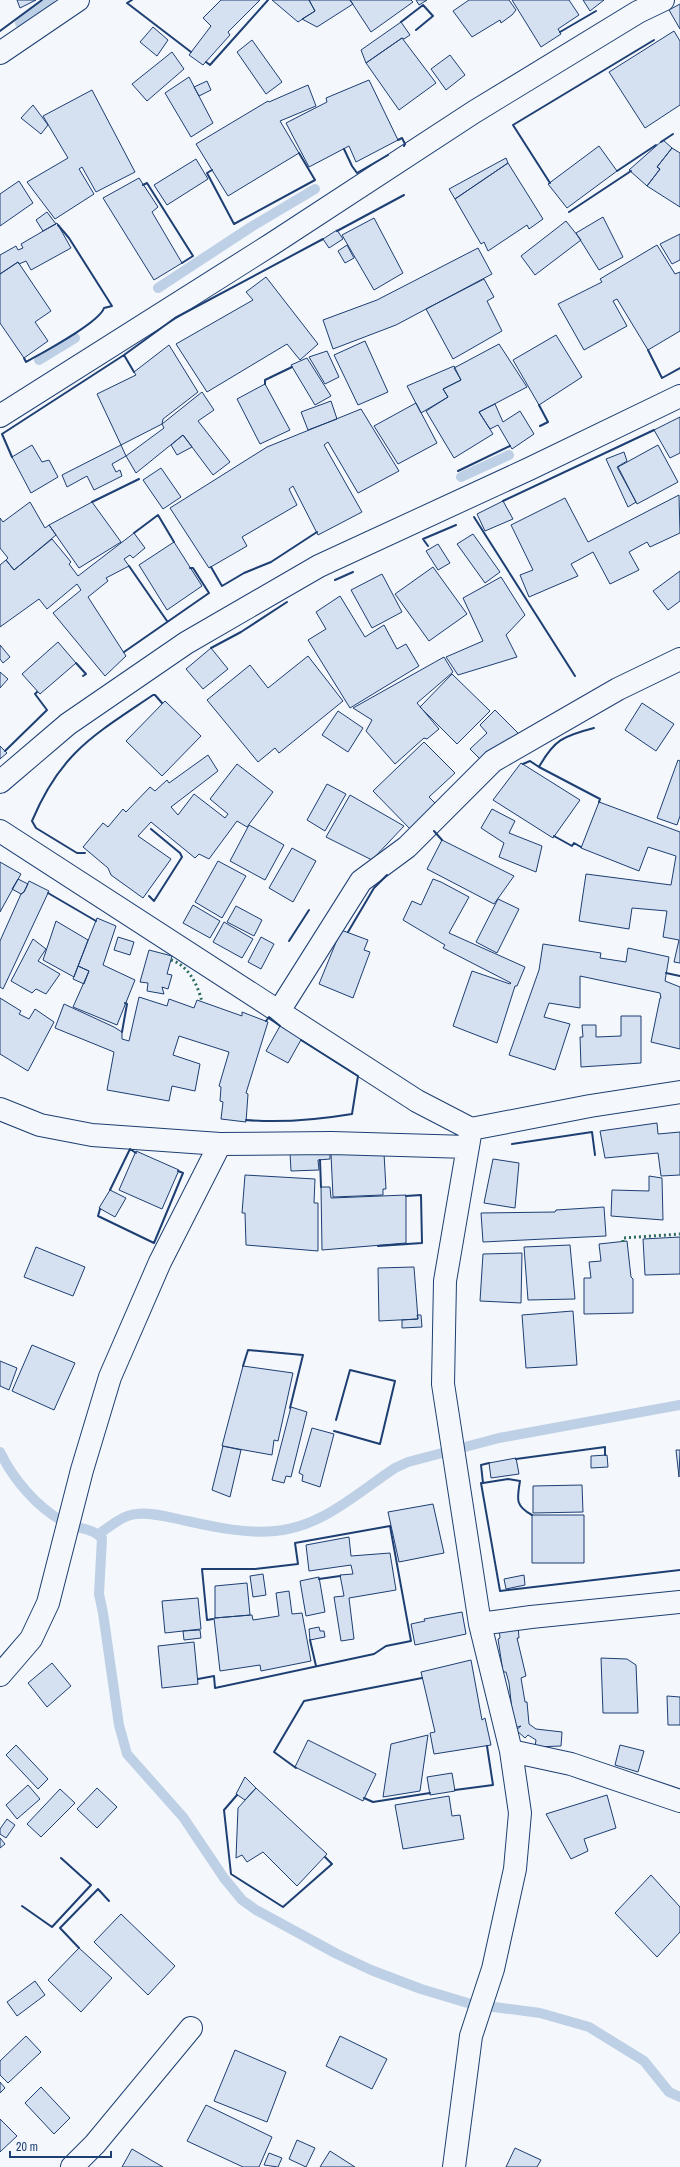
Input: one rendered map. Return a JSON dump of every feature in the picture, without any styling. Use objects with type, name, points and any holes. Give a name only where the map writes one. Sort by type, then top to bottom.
[{"type":"street","points":[[0,52],[78,0]]},
{"type":"street","points":[[0,416],[272,244],[474,112],[638,12],[663,0]]},
{"type":"street","points":[[0,782],[68,724],[186,643],[319,566],[529,469],[680,396]]},
{"type":"street","points":[[279,1011],[361,881],[407,847],[493,761],[618,689],[680,659]]},
{"type":"street","points":[[0,831],[417,1101],[470,1138]]},
{"type":"street","points":[[0,1109],[40,1125],[92,1135],[220,1144],[339,1143],[470,1138],[590,1106],[680,1092]]},
{"type":"street","points":[[454,2167],[471,2036],[493,1969],[516,1869],[520,1813],[511,1751],[480,1624],[444,1384],[445,1281],[470,1138]]},
{"type":"street","points":[[0,1675],[31,1639],[48,1603],[82,1470],[110,1377],[160,1262],[220,1144]]},
{"type":"street","points":[[480,1624],[531,1617],[680,1602]]},
{"type":"street","points":[[511,1751],[586,1768],[680,1801]]},
{"type":"street","points":[[72,2167],[95,2144],[191,2028]]},
{"type":"building","points":[[17,0],[36,0],[20,8]]},
{"type":"building","points":[[221,0],[260,0],[228,32],[230,35],[203,65],[189,55],[211,26],[203,18]]},
{"type":"building","points":[[272,0],[309,0],[315,11],[298,22]]},
{"type":"building","points":[[309,0],[350,0],[353,4],[317,27],[302,19],[315,11]]},
{"type":"building","points":[[350,0],[411,0],[413,2],[371,32]]},
{"type":"building","points":[[416,0],[427,0],[419,5]]},
{"type":"building","points":[[469,0],[509,0],[516,10],[501,23],[500,20],[472,37],[453,11]]},
{"type":"building","points":[[512,0],[569,0],[579,15],[558,29],[561,34],[541,47]]},
{"type":"building","points":[[583,0],[604,0],[590,11]]},
{"type":"building","points":[[680,4],[680,29],[669,10]]},
{"type":"building","points":[[401,22],[410,35],[404,39],[402,38],[366,63],[361,50]]},
{"type":"building","points":[[153,27],[168,40],[157,56],[140,42]]},
{"type":"building","points":[[674,31],[680,41],[680,105],[645,128],[609,72]]},
{"type":"building","points":[[402,38],[436,83],[399,110],[366,63]]},
{"type":"building","points":[[252,40],[282,82],[266,94],[237,52]]},
{"type":"building","points":[[172,52],[184,69],[147,101],[132,84]]},
{"type":"building","points":[[450,55],[465,75],[446,90],[431,69]]},
{"type":"building","points":[[189,77],[213,123],[191,137],[165,93]]},
{"type":"building","points":[[369,80],[398,140],[356,162],[349,146],[309,167],[286,123],[327,102],[326,98]]},
{"type":"building","points":[[207,81],[211,90],[199,96],[194,87]]},
{"type":"building","points":[[308,85],[316,106],[280,121],[299,153],[228,196],[196,144],[268,101],[269,102]]},
{"type":"building","points":[[92,90],[135,172],[96,192],[82,167],[79,169],[94,194],[55,219],[27,182],[68,158],[43,116]]},
{"type":"building","points":[[33,105],[48,125],[41,134],[21,118]]},
{"type":"building","points":[[663,140],[672,148],[657,167],[660,169],[647,186],[629,170]]},
{"type":"building","points":[[599,146],[617,171],[567,208],[548,184]]},
{"type":"building","points":[[672,148],[680,153],[680,207],[647,186],[660,169],[657,167]]},
{"type":"building","points":[[506,158],[508,163],[455,199],[449,189]]},
{"type":"building","points":[[196,159],[208,179],[167,205],[154,185]]},
{"type":"building","points":[[508,163],[543,219],[529,229],[527,225],[488,251],[484,242],[481,244],[455,199]]},
{"type":"building","points":[[139,178],[158,207],[152,212],[182,263],[154,280],[103,198]]},
{"type":"building","points":[[19,181],[33,203],[0,226],[0,194]]},
{"type":"building","points":[[47,212],[56,224],[43,231],[36,220]]},
{"type":"building","points":[[603,217],[623,257],[599,270],[576,233]]},
{"type":"building","points":[[374,218],[403,273],[374,290],[342,235]]},
{"type":"building","points":[[566,221],[581,240],[535,275],[521,256]]},
{"type":"building","points":[[57,223],[71,248],[31,270],[26,261],[19,264],[18,262],[0,274],[0,255],[16,246],[18,250],[23,248],[21,244]]},
{"type":"building","points":[[337,230],[343,239],[329,248],[323,239]]},
{"type":"building","points":[[680,234],[680,260],[672,264],[660,244]]},
{"type":"building","points":[[347,245],[354,258],[345,263],[338,251]]},
{"type":"building","points":[[657,245],[675,274],[680,272],[680,331],[648,350],[617,299],[613,301],[627,326],[584,350],[558,304],[602,282],[600,279]]},
{"type":"building","points":[[478,248],[492,274],[396,325],[333,349],[323,320],[377,300]]},
{"type":"building","points":[[18,262],[51,311],[35,322],[48,341],[24,358],[0,323],[0,274]]},
{"type":"building","points":[[266,277],[318,344],[300,360],[287,344],[207,392],[176,344],[253,300],[246,292]]},
{"type":"building","points":[[484,279],[494,297],[487,301],[502,331],[453,359],[426,309]]},
{"type":"building","points":[[556,335],[582,377],[539,405],[513,360]]},
{"type":"building","points":[[365,341],[388,392],[358,405],[334,355]]},
{"type":"building","points":[[499,344],[527,387],[479,412],[493,434],[454,458],[426,411],[448,397],[443,389],[461,380],[454,368]]},
{"type":"building","points":[[169,345],[198,392],[163,419],[162,424],[121,445],[97,394],[136,375],[134,372]]},
{"type":"building","points":[[327,351],[339,377],[325,384],[309,357]]},
{"type":"building","points":[[307,358],[331,396],[315,405],[291,365]]},
{"type":"building","points":[[454,366],[461,380],[443,389],[448,397],[421,413],[407,386]]},
{"type":"building","points":[[265,384],[290,430],[260,444],[237,399]]},
{"type":"building","points":[[202,392],[214,410],[198,421],[230,462],[213,475],[183,435],[136,473],[126,456],[164,428],[162,424]]},
{"type":"building","points":[[331,401],[337,419],[308,430],[301,412]]},
{"type":"building","points":[[416,403],[437,443],[398,464],[374,426]]},
{"type":"building","points":[[495,404],[503,422],[520,411],[534,434],[512,449],[498,425],[490,429],[479,412]]},
{"type":"building","points":[[361,409],[399,471],[358,493],[328,442],[324,445],[362,512],[318,535],[293,486],[289,489],[297,505],[242,537],[247,546],[209,568],[170,508],[267,447]]},
{"type":"building","points":[[680,417],[680,453],[670,458],[654,430]]},
{"type":"building","points":[[183,435],[192,447],[177,455],[171,445]]},
{"type":"building","points":[[32,445],[42,462],[49,460],[58,477],[31,493],[12,457]]},
{"type":"building","points":[[121,445],[126,456],[112,464],[116,472],[120,470],[122,476],[94,490],[87,476],[67,487],[62,475]]},
{"type":"building","points":[[658,445],[678,482],[637,504],[618,467]]},
{"type":"building","points":[[624,452],[627,461],[617,467],[636,502],[628,507],[606,459]]},
{"type":"building","points":[[161,468],[181,497],[163,509],[143,480]]},
{"type":"building","points":[[679,495],[680,533],[650,547],[647,542],[629,552],[639,570],[610,584],[593,552],[571,564],[578,576],[529,597],[520,575],[533,570],[511,525],[565,498],[588,542]]},
{"type":"building","points":[[503,501],[513,519],[485,531],[477,514]]},
{"type":"building","points":[[30,502],[45,528],[49,525],[56,535],[14,570],[6,560],[8,558],[0,548],[0,518],[3,522]]},
{"type":"building","points":[[92,502],[121,542],[79,568],[49,525]]},
{"type":"building","points":[[134,533],[145,548],[133,558],[130,555],[124,559],[129,566],[106,578],[108,581],[88,597],[126,656],[105,676],[53,613],[81,590],[77,584],[47,609],[39,599],[0,627],[0,565],[6,560],[14,570],[52,539],[71,562],[69,564],[78,576]]},
{"type":"building","points":[[473,534],[500,572],[485,583],[457,544]]},
{"type":"building","points":[[174,542],[202,586],[167,610],[139,565]]},
{"type":"building","points":[[438,544],[450,563],[438,570],[426,551]]},
{"type":"building","points":[[433,567],[467,614],[429,641],[395,594]]},
{"type":"building","points":[[680,571],[680,601],[668,610],[653,591]]},
{"type":"building","points":[[382,574],[402,612],[372,628],[351,590]]},
{"type":"building","points":[[501,577],[525,615],[506,635],[517,657],[458,675],[446,657],[483,641],[463,598]]},
{"type":"building","points":[[340,596],[365,637],[384,625],[397,649],[406,644],[419,666],[350,708],[308,640],[326,629],[316,612]]},
{"type":"building","points":[[58,642],[76,663],[40,694],[22,674]]},
{"type":"building","points":[[0,645],[10,657],[3,663],[0,659]]},
{"type":"building","points":[[211,648],[228,669],[203,689],[186,669]]},
{"type":"building","points":[[308,656],[343,701],[279,753],[275,748],[258,762],[207,700],[250,665],[268,688]]},
{"type":"building","points":[[444,657],[453,672],[417,703],[439,729],[427,739],[424,738],[395,764],[366,731],[372,720],[353,708]]},
{"type":"building","points":[[0,672],[8,679],[0,688]]},
{"type":"building","points":[[452,674],[490,711],[457,744],[420,707]]},
{"type":"building","points":[[165,701],[201,736],[162,776],[126,741]]},
{"type":"building","points":[[642,703],[674,724],[656,751],[625,730]]},
{"type":"building","points":[[495,710],[519,734],[486,765],[470,749],[487,733],[480,725]]},
{"type":"building","points":[[338,711],[363,728],[348,752],[322,735]]},
{"type":"building","points":[[424,742],[455,773],[429,797],[439,807],[413,832],[373,791]]},
{"type":"building","points":[[0,746],[7,753],[0,759]]},
{"type":"building","points":[[208,755],[218,771],[171,807],[178,815],[194,794],[225,818],[228,814],[210,799],[237,764],[273,792],[247,827],[237,821],[209,859],[199,854],[195,858],[151,822],[138,836],[171,859],[143,898],[111,875],[108,868],[83,847],[103,823],[108,827],[123,809],[126,812],[150,787],[155,791],[167,780],[169,783]]},
{"type":"building","points":[[678,760],[680,761],[680,816],[677,825],[657,818]]},
{"type":"building","points":[[521,763],[580,800],[553,838],[493,800]]},
{"type":"building","points":[[327,784],[346,794],[325,831],[307,820]]},
{"type":"building","points":[[350,795],[404,826],[372,860],[326,837]]},
{"type":"building","points":[[599,802],[680,832],[680,963],[674,962],[679,940],[663,937],[667,911],[632,908],[629,929],[579,921],[586,874],[671,885],[676,856],[648,847],[639,871],[581,848]]},
{"type":"building","points":[[492,809],[515,821],[509,833],[542,846],[536,872],[499,857],[504,843],[481,828]]},
{"type":"building","points":[[249,825],[284,845],[265,880],[230,861]]},
{"type":"building","points":[[442,840],[514,876],[494,904],[427,869]]},
{"type":"building","points":[[292,848],[316,861],[293,902],[269,888]]},
{"type":"building","points":[[218,861],[246,876],[222,918],[195,902]]},
{"type":"building","points":[[0,862],[21,874],[0,912]]},
{"type":"building","points":[[18,879],[28,884],[24,892],[21,894],[12,889]]},
{"type":"building","points":[[433,879],[469,897],[449,933],[525,967],[517,986],[515,986],[497,1043],[453,1026],[472,971],[510,984],[511,983],[443,948],[445,945],[403,920],[412,901],[421,905]]},
{"type":"building","points":[[29,881],[49,891],[3,989],[0,987],[0,941],[21,894],[24,892]]},
{"type":"building","points":[[498,899],[519,909],[497,953],[476,942]]},
{"type":"building","points":[[193,905],[220,921],[210,938],[183,923]]},
{"type":"building","points":[[236,906],[262,920],[254,936],[227,922]]},
{"type":"building","points":[[97,918],[116,926],[103,965],[135,980],[117,1025],[73,1007],[89,971],[78,966]]},
{"type":"building","points":[[56,921],[88,940],[74,977],[43,960]]},
{"type":"building","points":[[224,922],[253,939],[242,958],[213,942]]},
{"type":"building","points":[[341,930],[368,940],[364,950],[370,952],[353,998],[319,984]]},
{"type":"building","points":[[118,937],[134,942],[130,955],[114,950]]},
{"type":"building","points":[[261,937],[274,944],[261,969],[248,962]]},
{"type":"building","points":[[33,939],[46,949],[38,961],[60,974],[46,994],[36,989],[32,993],[11,981]]},
{"type":"building","points":[[543,944],[601,953],[600,958],[626,962],[628,948],[669,957],[665,981],[680,987],[680,1049],[651,1042],[661,998],[660,993],[580,976],[580,1008],[549,1003],[544,1017],[570,1024],[555,1070],[509,1055],[539,970]]},
{"type":"building","points":[[149,950],[172,956],[167,974],[172,975],[168,989],[162,987],[164,994],[147,991],[148,983],[140,982]]},
{"type":"building","points":[[78,966],[89,971],[84,984],[73,979]]},
{"type":"building","points":[[139,997],[167,1006],[169,999],[194,1008],[197,1000],[242,1016],[242,1012],[268,1022],[246,1093],[248,1094],[246,1122],[221,1119],[223,1102],[220,1101],[221,1087],[219,1086],[229,1052],[179,1036],[173,1055],[200,1064],[195,1091],[172,1086],[169,1101],[107,1090],[114,1052],[55,1028],[64,1004],[114,1027],[122,1032],[122,1039],[129,1041]]},
{"type":"building","points":[[0,998],[21,1011],[19,1014],[29,1019],[35,1009],[54,1022],[28,1071],[0,1054]]},
{"type":"building","points":[[621,1016],[641,1016],[641,1063],[581,1067],[580,1037],[583,1037],[582,1025],[596,1025],[596,1037],[621,1036]]},
{"type":"building","points":[[280,1026],[302,1038],[288,1063],[266,1051]]},
{"type":"building","points":[[657,1123],[658,1134],[680,1132],[680,1175],[661,1176],[658,1153],[605,1158],[600,1131]]},
{"type":"building","points":[[330,1148],[330,1159],[318,1160],[319,1170],[291,1171],[290,1153]]},
{"type":"building","points":[[136,1151],[179,1170],[162,1209],[119,1190]]},
{"type":"building","points":[[384,1153],[386,1189],[383,1189],[383,1195],[333,1197],[331,1154]]},
{"type":"building","points":[[493,1159],[519,1163],[515,1208],[484,1203]]},
{"type":"building","points":[[245,1175],[315,1179],[314,1203],[318,1203],[318,1251],[246,1245],[245,1213],[242,1213]]},
{"type":"building","points":[[649,1176],[662,1178],[663,1220],[611,1216],[612,1190],[649,1191]]},
{"type":"building","points":[[321,1187],[330,1187],[331,1198],[406,1195],[406,1243],[322,1250]]},
{"type":"building","points":[[110,1190],[126,1198],[115,1217],[99,1208]]},
{"type":"building","points":[[604,1207],[606,1236],[483,1242],[481,1213],[555,1212],[556,1210]]},
{"type":"building","points":[[680,1237],[680,1274],[645,1275],[643,1239]]},
{"type":"building","points":[[627,1241],[631,1277],[633,1279],[633,1313],[584,1314],[584,1278],[591,1278],[589,1262],[601,1261],[599,1244]]},
{"type":"building","points":[[570,1245],[575,1299],[528,1300],[524,1247]]},
{"type":"building","points":[[36,1247],[85,1267],[73,1296],[24,1277]]},
{"type":"building","points":[[522,1253],[521,1303],[480,1301],[483,1254]]},
{"type":"building","points":[[414,1267],[418,1319],[379,1321],[378,1268]]},
{"type":"building","points":[[573,1311],[577,1365],[526,1368],[522,1315]]},
{"type":"building","points":[[417,1315],[421,1315],[422,1327],[402,1328],[402,1320],[418,1319]]},
{"type":"building","points":[[32,1345],[75,1363],[54,1410],[12,1391]]},
{"type":"building","points":[[0,1361],[17,1368],[9,1390],[0,1386]]},
{"type":"building","points":[[243,1366],[293,1373],[278,1441],[274,1440],[272,1455],[222,1446]]},
{"type":"building","points":[[291,1407],[307,1412],[291,1477],[286,1476],[284,1483],[272,1480]]},
{"type":"building","points":[[312,1428],[334,1434],[320,1487],[302,1481],[303,1475],[299,1473]]},
{"type":"building","points":[[223,1446],[241,1450],[230,1497],[212,1490]]},
{"type":"building","points":[[676,1450],[680,1450],[679,1477]]},
{"type":"building","points":[[607,1455],[608,1467],[591,1468],[591,1456]]},
{"type":"building","points":[[516,1458],[519,1474],[491,1478],[489,1463]]},
{"type":"building","points":[[582,1485],[583,1512],[533,1513],[533,1486]]},
{"type":"building","points":[[433,1504],[444,1553],[399,1562],[388,1512]]},
{"type":"building","points":[[532,1515],[584,1515],[584,1563],[532,1563]]},
{"type":"building","points":[[349,1537],[351,1556],[390,1553],[396,1590],[349,1598],[354,1639],[341,1641],[334,1597],[344,1596],[340,1575],[353,1574],[351,1565],[309,1571],[306,1545]]},
{"type":"building","points":[[263,1574],[266,1595],[253,1597],[250,1576]]},
{"type":"building","points":[[524,1575],[525,1585],[506,1589],[504,1579]]},
{"type":"building","points":[[319,1577],[325,1612],[306,1616],[300,1581]]},
{"type":"building","points":[[247,1583],[250,1615],[215,1618],[215,1586]]},
{"type":"building","points":[[289,1591],[292,1614],[302,1613],[311,1661],[261,1671],[260,1665],[220,1671],[214,1618],[252,1615],[253,1620],[279,1616],[276,1593]]},
{"type":"building","points":[[198,1598],[201,1629],[165,1633],[162,1601]]},
{"type":"building","points":[[462,1612],[466,1634],[415,1645],[411,1624],[425,1621],[424,1619]]},
{"type":"building","points":[[518,1625],[519,1638],[517,1638],[526,1676],[521,1678],[525,1702],[527,1702],[529,1724],[536,1729],[562,1732],[561,1746],[535,1747],[536,1740],[528,1735],[525,1738],[516,1730],[521,1726],[514,1728],[509,1683],[506,1672],[503,1672],[498,1639],[500,1638],[499,1628]]},
{"type":"building","points":[[319,1627],[320,1631],[324,1631],[325,1637],[310,1640],[309,1629]]},
{"type":"building","points":[[200,1630],[201,1638],[184,1640],[183,1631]]},
{"type":"building","points":[[194,1642],[198,1684],[162,1688],[158,1646]]},
{"type":"building","points":[[601,1658],[627,1659],[636,1665],[638,1713],[603,1713]]},
{"type":"building","points":[[471,1660],[482,1720],[485,1718],[491,1745],[434,1754],[430,1733],[435,1732],[421,1672]]},
{"type":"building","points":[[52,1663],[71,1686],[47,1707],[28,1683]]},
{"type":"building","points":[[667,1696],[680,1697],[680,1725],[668,1725]]},
{"type":"building","points":[[428,1735],[420,1791],[383,1797],[391,1744]]},
{"type":"building","points":[[308,1740],[376,1774],[363,1801],[295,1767]]},
{"type":"building","points":[[16,1745],[48,1779],[38,1789],[6,1755]]},
{"type":"building","points":[[620,1745],[644,1751],[638,1772],[615,1765]]},
{"type":"building","points":[[452,1773],[455,1791],[430,1795],[427,1777]]},
{"type":"building","points":[[245,1777],[256,1788],[245,1800],[236,1794]]},
{"type":"building","points":[[28,1785],[40,1799],[17,1819],[6,1805]]},
{"type":"building","points":[[97,1788],[117,1807],[97,1828],[77,1809]]},
{"type":"building","points":[[256,1788],[327,1854],[297,1886],[263,1852],[247,1862],[242,1855],[236,1858],[238,1808]]},
{"type":"building","points":[[60,1789],[75,1803],[41,1837],[27,1824]]},
{"type":"building","points":[[607,1795],[616,1828],[584,1839],[588,1851],[571,1859],[546,1814]]},
{"type":"building","points":[[449,1796],[452,1816],[460,1815],[464,1839],[403,1849],[395,1805]]},
{"type":"building","points":[[7,1819],[15,1825],[6,1838],[0,1834],[0,1829]]},
{"type":"building","points":[[0,1838],[5,1844],[0,1848]]},
{"type":"building","points":[[651,1875],[680,1907],[680,1932],[657,1957],[615,1913]]},
{"type":"building","points":[[121,1914],[175,1966],[148,1995],[94,1942]]},
{"type":"building","points":[[79,1948],[112,1978],[81,2012],[48,1980]]},
{"type":"building","points":[[35,1981],[45,1995],[17,2016],[7,2002]]},
{"type":"building","points":[[26,2036],[41,2052],[8,2083],[0,2075],[0,2061]]},
{"type":"building","points":[[340,2036],[387,2059],[372,2089],[326,2066]]},
{"type":"building","points":[[235,2050],[286,2072],[267,2122],[214,2101]]},
{"type":"building","points":[[0,2082],[5,2088],[0,2093]]},
{"type":"building","points":[[41,2087],[70,2118],[54,2134],[25,2103]]},
{"type":"building","points":[[206,2105],[272,2137],[259,2167],[243,2167],[187,2141]]},
{"type":"building","points":[[0,2119],[17,2136],[0,2152]]},
{"type":"building","points":[[297,2140],[315,2148],[306,2167],[289,2159]]},
{"type":"building","points":[[515,2148],[541,2160],[537,2167],[506,2167]]},
{"type":"building","points":[[132,2149],[163,2167],[122,2167]]},
{"type":"building","points":[[330,2151],[355,2167],[320,2167]]},
{"type":"building","points":[[269,2153],[282,2158],[278,2167],[264,2165]]},
{"type":"waterway","points":[[20,23],[50,1]]},
{"type":"waterway","points":[[158,288],[251,227],[315,189]]},
{"type":"waterway","points":[[39,360],[75,338]]},
{"type":"waterway","points":[[461,477],[509,455]]},
{"type":"waterway","points":[[99,1534],[116,1522],[136,1514],[149,1514],[208,1526],[253,1532],[275,1531],[292,1528],[324,1516],[353,1498],[395,1468],[408,1462],[499,1438],[680,1405]]},
{"type":"waterway","points":[[0,1452],[18,1482],[43,1508],[67,1524],[88,1530],[98,1534],[102,1538],[99,1594],[119,1725],[127,1754],[183,1817],[224,1878],[242,1900],[256,1910],[337,1954],[371,1970],[421,1989],[471,2004],[540,2013],[589,2027],[644,2061],[669,2092],[680,2097]]},
{"type":"hedge","points":[[171,960],[182,966],[191,976],[198,989],[202,1002]]},
{"type":"hedge","points":[[623,1242],[623,1238],[680,1234]]},
{"type":"wall","points":[[0,31],[42,0]]},
{"type":"wall","points":[[132,0],[127,3],[191,52]]},
{"type":"wall","points":[[206,62],[210,65],[268,0]]},
{"type":"wall","points":[[401,22],[423,5],[433,16],[416,30]]},
{"type":"wall","points":[[560,32],[596,11]]},
{"type":"wall","points":[[550,183],[513,125],[654,40]]},
{"type":"wall","points":[[661,142],[673,134]]},
{"type":"wall","points":[[398,140],[402,138],[405,144],[404,146]]},
{"type":"wall","points":[[617,171],[656,145]]},
{"type":"wall","points":[[344,149],[357,173],[388,155]]},
{"type":"wall","points":[[212,170],[207,173],[234,224],[315,180],[299,153]]},
{"type":"wall","points":[[569,212],[631,171]]},
{"type":"wall","points":[[143,185],[147,183],[193,256],[182,263]]},
{"type":"wall","points":[[337,231],[404,195]]},
{"type":"wall","points":[[24,358],[26,362],[56,345],[92,322],[104,308],[112,306],[69,238],[58,225]]},
{"type":"wall","points":[[12,457],[2,434],[124,355],[175,318],[323,239]]},
{"type":"wall","points":[[648,350],[662,378],[680,368]]},
{"type":"wall","points":[[124,355],[134,372]]},
{"type":"wall","points":[[265,384],[265,380],[292,367]]},
{"type":"wall","points":[[539,405],[548,422],[540,426]]},
{"type":"wall","points":[[503,501],[654,430]]},
{"type":"wall","points":[[458,471],[510,446]]},
{"type":"wall","points":[[92,502],[139,479]]},
{"type":"wall","points":[[134,533],[158,515],[174,542]]},
{"type":"wall","points":[[474,517],[575,676]]},
{"type":"wall","points":[[428,546],[423,539],[456,525]]},
{"type":"wall","points":[[211,567],[222,586],[244,573],[271,562],[317,532]]},
{"type":"wall","points":[[129,566],[167,621]]},
{"type":"wall","points":[[124,652],[209,593],[193,568],[190,568]]},
{"type":"wall","points":[[335,580],[353,572]]},
{"type":"wall","points":[[211,648],[241,632],[287,602]]},
{"type":"wall","points":[[76,663],[86,674],[83,676]]},
{"type":"wall","points":[[5,751],[47,710],[35,694],[37,692]]},
{"type":"wall","points":[[85,853],[77,853],[36,828],[32,821],[43,797],[67,761],[96,734],[153,695],[155,695],[162,703]]},
{"type":"wall","points":[[539,767],[544,758],[560,740],[594,728]]},
{"type":"wall","points":[[523,764],[530,761],[600,799],[599,802]]},
{"type":"wall","points":[[149,896],[154,901],[182,857],[180,853],[151,829]]},
{"type":"wall","points":[[434,831],[442,840]]},
{"type":"wall","points":[[554,836],[572,846],[574,843],[581,847]]},
{"type":"wall","points":[[348,932],[374,888],[387,875]]},
{"type":"wall","points":[[48,893],[96,921]]},
{"type":"wall","points":[[289,941],[309,910]]},
{"type":"wall","points":[[666,973],[680,976]]},
{"type":"wall","points":[[122,1032],[127,1004],[125,1003]]},
{"type":"wall","points":[[266,1021],[269,1017],[280,1026]]},
{"type":"wall","points":[[246,1120],[299,1120],[352,1114],[358,1076],[301,1040]]},
{"type":"wall","points":[[512,1144],[592,1132],[595,1155]]},
{"type":"wall","points":[[110,1190],[130,1149],[136,1153]]},
{"type":"wall","points":[[320,1160],[321,1187]]},
{"type":"wall","points":[[100,1209],[98,1216],[154,1243],[183,1173],[178,1171]]},
{"type":"wall","points":[[378,1246],[422,1243],[421,1195],[406,1196]]},
{"type":"wall","points":[[243,1366],[248,1350],[303,1355],[290,1408]]},
{"type":"wall","points":[[334,1431],[380,1444],[395,1381],[350,1370],[336,1420]]},
{"type":"wall","points":[[516,1459],[605,1447],[605,1455]]},
{"type":"wall","points":[[489,1463],[481,1465],[483,1483],[481,1483],[500,1591],[680,1570]]},
{"type":"wall","points":[[483,1483],[508,1479],[520,1481],[518,1501],[526,1512],[532,1515]]},
{"type":"wall","points":[[198,1679],[214,1676],[215,1688],[374,1654],[386,1646],[411,1641],[390,1526],[295,1543],[298,1564],[255,1569],[202,1569],[207,1620],[213,1619]]},
{"type":"wall","points":[[319,1579],[340,1576]]},
{"type":"wall","points":[[310,1640],[316,1666]]},
{"type":"wall","points":[[296,1768],[274,1752],[304,1701],[422,1678]]},
{"type":"wall","points":[[455,1790],[493,1785],[487,1746]]},
{"type":"wall","points":[[364,1798],[373,1802],[430,1793]]},
{"type":"wall","points":[[237,1795],[224,1810],[231,1874],[283,1907],[332,1864],[325,1857]]},
{"type":"wall","points":[[22,1906],[52,1927],[91,1885],[61,1858]]},
{"type":"wall","points":[[79,1948],[60,1928],[98,1889],[109,1901]]}]
